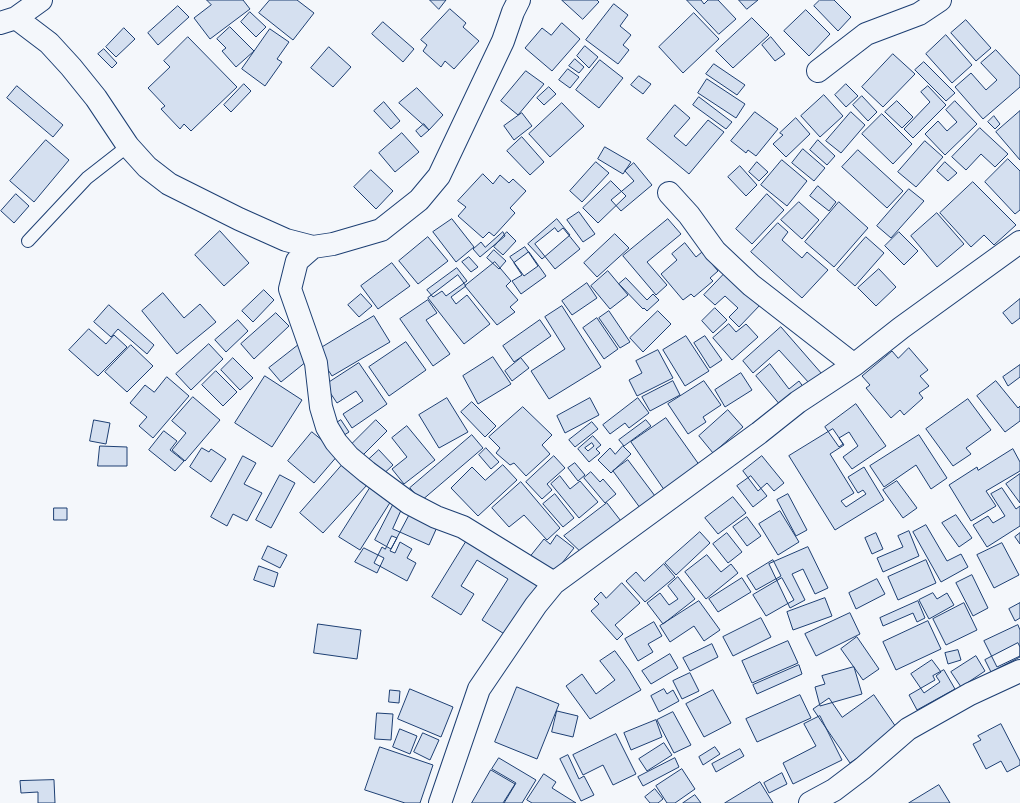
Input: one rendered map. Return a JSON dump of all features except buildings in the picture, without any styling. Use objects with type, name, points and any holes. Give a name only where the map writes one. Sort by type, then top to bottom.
[{"type":"street","points":[[41,0],[8,21],[49,43],[96,98],[128,146],[147,167],[169,184],[239,219],[286,240],[313,247],[333,244],[381,230],[419,200],[439,176],[503,41],[513,12],[520,0]]},
{"type":"street","points":[[818,71],[866,34],[919,14],[940,0]]},
{"type":"street","points":[[669,193],[689,215],[715,251],[730,266],[784,311],[807,327],[854,365]]},
{"type":"street","points":[[440,803],[478,690],[536,606],[554,583],[759,433],[798,402],[854,365],[901,328],[1020,242]]},
{"type":"street","points":[[313,247],[297,261],[290,289],[316,363],[321,407],[326,427],[336,442],[367,472],[409,503],[436,517],[463,527],[554,583]]},
{"type":"street","points":[[810,803],[834,790],[863,768],[908,729],[970,694],[1020,671]]},
{"type":"lane","points":[[28,241],[87,178],[128,146]]}]
